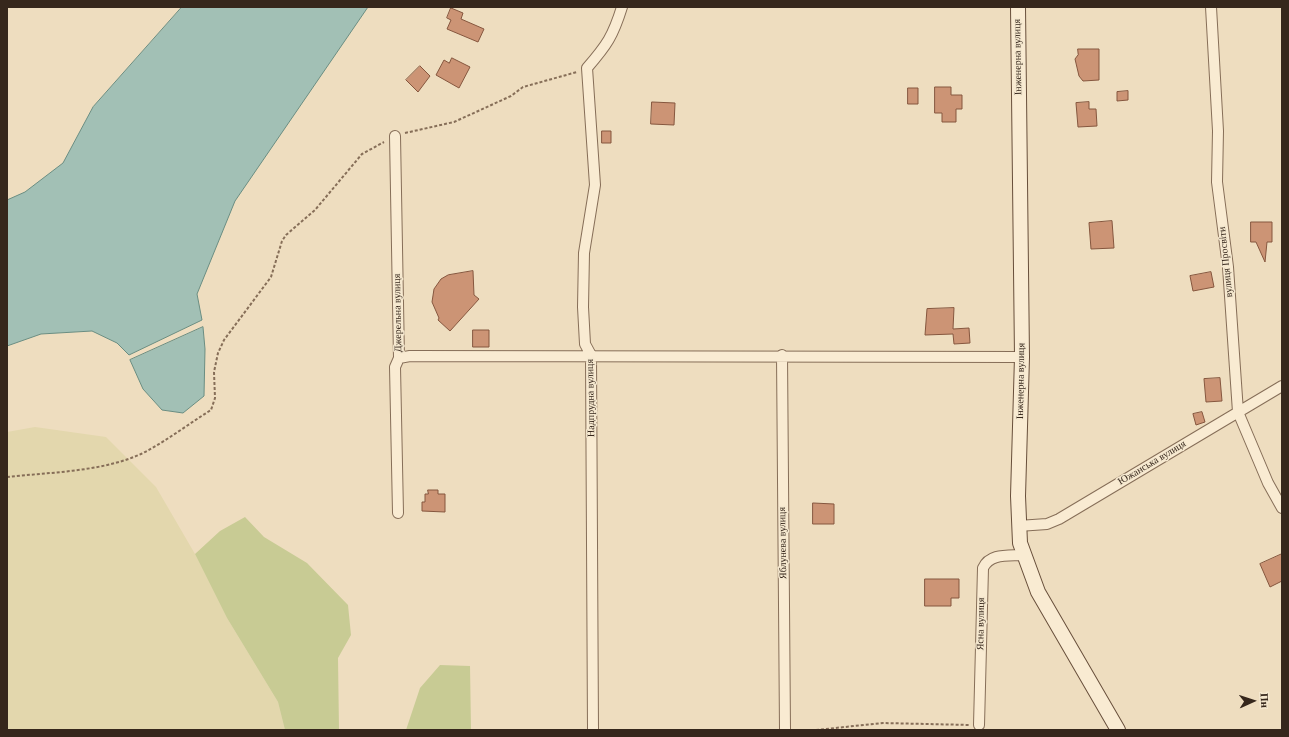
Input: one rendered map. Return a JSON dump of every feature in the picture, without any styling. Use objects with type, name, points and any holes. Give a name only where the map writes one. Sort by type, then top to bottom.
[{"type":"street","points":[[587,68],[605,47],[615,31],[622,7]]},
{"type":"street","name":"Інженерна вулиця","points":[[1018,7],[1022,357],[1018,526],[1023,555],[1038,592],[1118,730]]},
{"type":"street","name":"вулиця Просвіти","points":[[1211,7],[1218,131],[1217,182],[1228,267],[1238,412],[1268,483],[1282,508]]},
{"type":"street","name":"Надпрудна вулиця","points":[[587,68],[595,185],[584,253],[583,307],[585,344],[591,355],[593,730]]},
{"type":"street","name":"Джерельна вулиця","points":[[395,136],[399,358],[395,367],[398,513]]},
{"type":"street","points":[[399,358],[410,356],[591,355],[1022,357]]},
{"type":"street","name":"Яблунева вулиця","points":[[782,355],[781,395],[785,730]]},
{"type":"street","name":"Южанська вулиця","points":[[1018,526],[1047,524],[1059,519],[1282,386]]},
{"type":"street","name":"Ясна вулиця","points":[[979,725],[983,568],[988,561],[995,557],[1023,555]]},
{"type":"path","points":[[7,477],[97,466],[125,460],[147,451],[211,410],[215,398],[214,372],[218,353],[224,340],[271,277],[282,241],[315,210],[362,154],[395,136],[454,122],[511,96],[523,87],[587,68]]},
{"type":"path","points":[[816,730],[883,723],[979,725]]},
{"type":"shaded area","points":[[35,427],[106,437],[156,487],[195,554],[227,618],[278,702],[285,730],[7,730],[7,432]]},
{"type":"green space","points":[[245,517],[264,537],[307,563],[348,605],[351,635],[338,658],[339,730],[285,730],[278,702],[227,618],[195,554],[220,531]]},
{"type":"green space","points":[[440,665],[470,666],[471,730],[406,730],[420,688]]},
{"type":"water","points":[[182,7],[368,7],[235,201],[197,294],[202,320],[129,355],[117,343],[92,331],[41,334],[7,346],[7,200],[25,192],[63,163],[93,107]]},
{"type":"water","points":[[203,327],[205,349],[204,396],[183,413],[162,410],[143,389],[130,360]]},
{"type":"building","points":[[451,8],[463,13],[461,19],[484,29],[478,42],[447,29],[451,20],[447,18]]},
{"type":"building","points":[[1078,49],[1099,49],[1099,80],[1083,81],[1079,76],[1075,59],[1078,55]]},
{"type":"building","points":[[452,58],[470,67],[459,88],[436,75],[444,60],[449,63]]},
{"type":"building","points":[[420,66],[430,76],[418,92],[406,80]]},
{"type":"building","points":[[935,87],[951,87],[951,95],[962,95],[962,109],[956,109],[956,122],[942,122],[942,113],[935,113]]},
{"type":"building","points":[[908,88],[918,88],[918,104],[908,104]]},
{"type":"building","points":[[1128,91],[1128,100],[1117,101],[1117,92]]},
{"type":"building","points":[[652,102],[675,103],[674,125],[651,124]]},
{"type":"building","points":[[1089,102],[1089,109],[1096,109],[1097,126],[1078,127],[1076,103]]},
{"type":"building","points":[[602,131],[611,131],[611,143],[602,143]]},
{"type":"building","points":[[1112,221],[1114,248],[1091,249],[1089,223]]},
{"type":"building","points":[[1251,222],[1272,222],[1272,242],[1267,242],[1265,262],[1256,242],[1251,242]]},
{"type":"building","points":[[473,271],[474,295],[479,299],[450,331],[438,320],[439,318],[432,302],[434,289],[441,279],[448,275]]},
{"type":"building","points":[[1211,272],[1214,287],[1193,291],[1190,276]]},
{"type":"building","points":[[954,308],[953,329],[969,328],[970,343],[954,344],[953,334],[925,335],[927,309]]},
{"type":"building","points":[[473,330],[489,330],[489,347],[473,347]]},
{"type":"building","points":[[1220,378],[1222,401],[1206,402],[1204,379]]},
{"type":"building","points":[[1202,412],[1205,422],[1196,425],[1193,414]]},
{"type":"building","points":[[428,490],[438,490],[438,494],[445,494],[445,512],[422,511],[422,502],[425,502],[425,494],[428,494]]},
{"type":"building","points":[[813,503],[834,504],[834,524],[813,524]]},
{"type":"building","points":[[1282,554],[1282,581],[1270,587],[1260,564]]},
{"type":"building","points":[[925,579],[959,579],[959,598],[951,598],[951,606],[925,606]]}]
